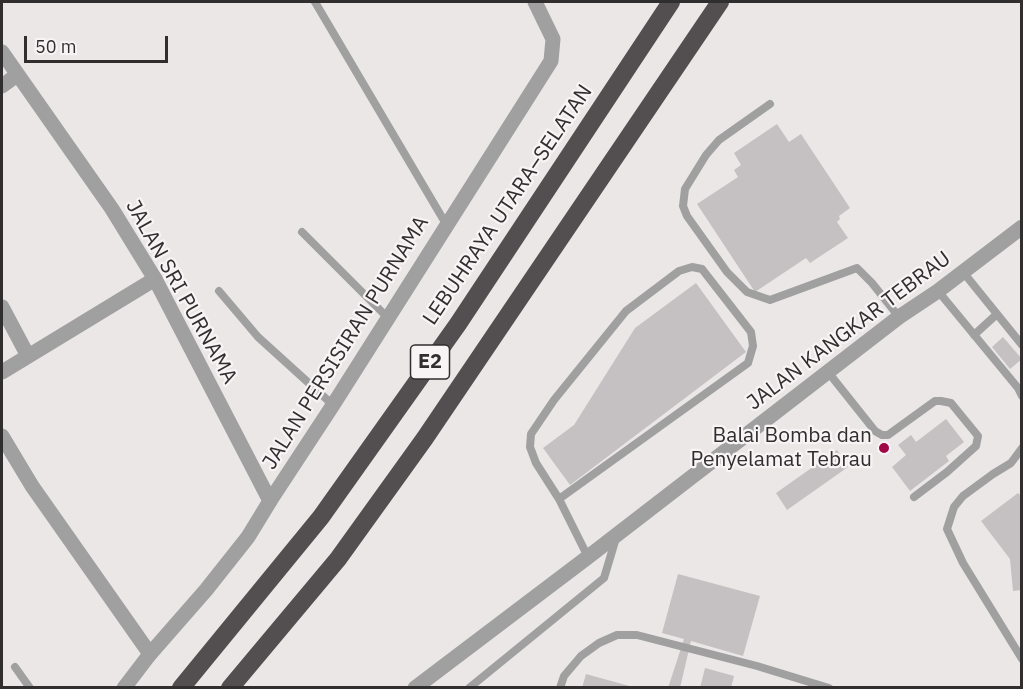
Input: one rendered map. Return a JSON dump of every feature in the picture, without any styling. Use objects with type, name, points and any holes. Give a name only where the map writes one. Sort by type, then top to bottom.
[{"type":"highway","name":"LEBUHRAYA UTARA–SELATAN","points":[[181,687],[321,517],[458,324],[671,2]]},
{"type":"highway","name":"E2","points":[[230,687],[338,559],[425,438],[720,2]]},
{"type":"street","name":"JALAN PERSISIRAN PURNAMA","points":[[124,687],[248,537],[551,61],[553,39],[536,2]]},
{"type":"street","name":"JALAN SRI PURNAMA","points":[[2,52],[112,209],[155,279],[270,501]]},
{"type":"street","points":[[2,86],[17,75]]},
{"type":"street","name":"JALAN KANGKAR TEBRAU","points":[[415,687],[899,317],[938,291],[1022,227]]},
{"type":"street","points":[[2,372],[155,279]]},
{"type":"street","points":[[2,307],[28,356]]},
{"type":"street","points":[[2,435],[32,486],[150,654]]},
{"type":"lane","points":[[316,2],[447,224]]},
{"type":"lane","points":[[770,104],[719,140],[706,155],[685,189],[683,206],[687,216],[727,272],[747,292],[770,300],[857,268],[899,317]]},
{"type":"lane","points":[[302,232],[388,318]]},
{"type":"lane","points":[[559,499],[748,363],[753,346],[752,333],[702,269],[693,267],[679,271],[626,311],[554,400],[531,434],[530,447],[536,463],[559,499],[588,557]]},
{"type":"lane","points":[[963,272],[1022,345]]},
{"type":"lane","points":[[219,291],[258,337],[333,405]]},
{"type":"lane","points":[[938,291],[1018,388],[1022,396]]},
{"type":"lane","points":[[974,335],[997,314]]},
{"type":"lane","points":[[828,372],[875,431],[882,435],[888,435],[935,401],[941,401],[951,403],[978,436],[976,446],[914,497]]},
{"type":"lane","points":[[1022,448],[1011,463],[963,496],[954,507],[947,529],[963,563],[1022,659]]},
{"type":"lane","points":[[469,687],[604,578],[617,534]]},
{"type":"lane","points":[[560,687],[564,676],[581,656],[599,643],[617,635],[637,635],[829,687]]},
{"type":"lane","points":[[15,667],[30,687]]},
{"type":"building","points":[[777,124],[789,142],[801,134],[850,208],[839,216],[840,219],[837,222],[848,238],[810,263],[806,258],[755,292],[697,204],[738,177],[734,170],[741,165],[734,153]]},
{"type":"building","points":[[696,283],[746,352],[570,485],[543,448],[574,425],[635,328]]},
{"type":"building","points":[[1003,337],[1022,359],[1010,369],[992,347]]},
{"type":"building","points":[[946,419],[964,442],[946,456],[949,461],[910,491],[892,467],[906,455],[898,445],[911,435],[916,442]]},
{"type":"building","points":[[837,450],[848,467],[787,510],[776,493]]},
{"type":"building","points":[[1018,493],[1022,497],[1022,590],[1013,591],[1010,559],[981,521]]},
{"type":"building","points":[[678,574],[760,596],[743,656],[691,641],[680,688],[668,688],[684,639],[662,633]]},
{"type":"building","points":[[705,668],[734,676],[731,688],[700,688]]},
{"type":"building","points":[[586,674],[633,687],[633,688],[582,688]]},
{"type":"place","name":"Balai Bomba dan Penyelamat Tebrau","points":[[884,448]]}]
